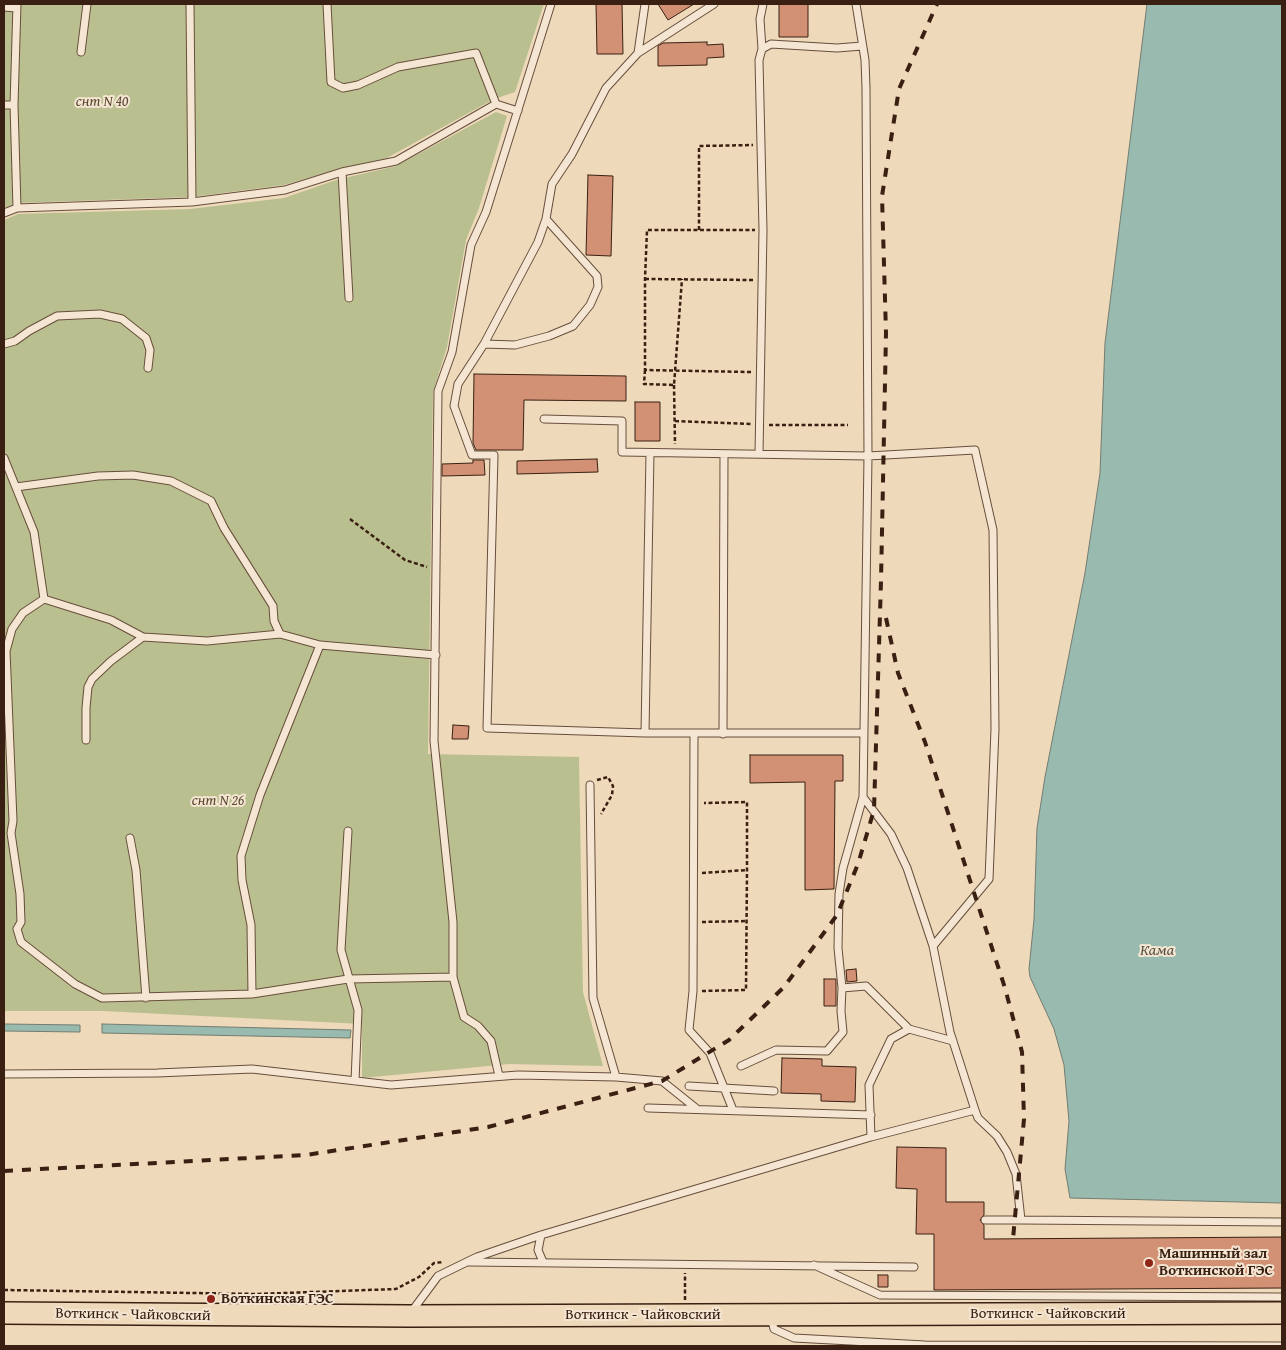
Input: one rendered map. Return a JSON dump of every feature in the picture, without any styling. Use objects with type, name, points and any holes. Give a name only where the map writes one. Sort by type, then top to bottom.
[{"type":"main road","name":"Воткинск - Чайковский","points":[[4,1313],[409,1316],[1282,1314]]},
{"type":"lane","points":[[81,52],[87,4]]},
{"type":"lane","points":[[190,4],[192,202]]},
{"type":"lane","points":[[327,4],[332,82],[343,88],[358,85],[398,67],[476,54],[496,104]]},
{"type":"lane","points":[[499,1076],[491,1041],[478,1026],[464,1017],[453,977],[453,922],[434,740],[438,391],[452,352],[471,245],[486,212],[552,4]]},
{"type":"lane","points":[[638,53],[645,4]]},
{"type":"lane","points":[[714,4],[638,53],[606,88],[572,154],[552,184],[546,219],[538,242],[484,344],[458,384],[454,406],[472,454],[494,455],[487,728],[694,734],[864,733]]},
{"type":"lane","points":[[759,454],[762,230],[759,60],[762,49],[760,19],[763,4]]},
{"type":"lane","points":[[741,1066],[776,1050],[827,1051],[843,1032],[841,1011],[842,988],[838,948],[839,894],[843,868],[863,797],[868,456],[866,88],[856,4]]},
{"type":"lane","points":[[4,7],[17,6],[14,105],[17,208]]},
{"type":"lane","points":[[762,49],[771,44],[837,48],[862,46]]},
{"type":"lane","points":[[4,213],[17,208],[192,202],[285,190],[342,172],[396,161],[496,104],[518,111]]},
{"type":"lane","points":[[4,106],[14,105]]},
{"type":"lane","points":[[342,172],[349,298]]},
{"type":"lane","points":[[484,344],[515,345],[550,336],[573,326],[590,305],[598,287],[596,276],[546,219]]},
{"type":"lane","points":[[4,344],[15,341],[28,331],[58,316],[100,314],[122,318],[146,338],[150,350],[148,368]]},
{"type":"lane","points":[[544,419],[622,421],[622,452],[868,456],[975,450],[993,530],[995,729],[990,879],[933,946]]},
{"type":"lane","points":[[645,733],[650,453]]},
{"type":"lane","points":[[723,734],[724,454]]},
{"type":"lane","points":[[4,458],[34,532],[44,599]]},
{"type":"lane","points":[[16,487],[98,476],[133,475],[171,481],[211,501],[224,528],[273,606],[274,621],[280,634]]},
{"type":"lane","points":[[44,599],[110,620],[143,637],[207,641],[280,634],[320,645],[436,655]]},
{"type":"lane","points":[[44,599],[23,613],[12,629],[6,651],[13,821],[11,833],[21,913],[17,935],[21,942],[75,984],[102,998],[252,994],[348,979],[453,977]]},
{"type":"lane","points":[[86,740],[88,687],[92,679],[111,661],[143,637]]},
{"type":"lane","points":[[252,994],[251,925],[242,880],[241,856],[260,795],[320,645]]},
{"type":"lane","points":[[694,734],[693,991],[689,1030],[710,1053],[733,1110]]},
{"type":"lane","points":[[590,785],[593,998],[616,1077]]},
{"type":"lane","points":[[863,797],[891,834],[907,868],[933,946],[953,1041],[975,1110],[978,1118],[997,1136],[1013,1166],[1016,1174],[1021,1220]]},
{"type":"lane","points":[[348,831],[342,950],[348,979],[358,1010],[355,1081]]},
{"type":"lane","points":[[130,838],[136,870],[146,998]]},
{"type":"lane","points":[[842,988],[866,986],[909,1029],[953,1041]]},
{"type":"lane","points":[[871,1136],[869,1085],[891,1039],[909,1029]]},
{"type":"lane","points":[[4,1074],[157,1073],[252,1069],[391,1085],[499,1076],[616,1077],[662,1081],[697,1109]]},
{"type":"lane","points":[[689,1086],[774,1091]]},
{"type":"lane","points":[[648,1108],[871,1115]]},
{"type":"lane","points":[[409,1316],[438,1276],[467,1262],[541,1235],[871,1136],[975,1110]]},
{"type":"lane","points":[[985,1220],[1282,1222]]},
{"type":"lane","points":[[541,1235],[538,1250],[543,1262]]},
{"type":"lane","points":[[467,1262],[914,1267]]},
{"type":"lane","points":[[814,1265],[880,1295],[1282,1297]]},
{"type":"lane","points":[[770,1314],[774,1329],[794,1338],[925,1345],[1282,1346]]},
{"type":"path","points":[[699,230],[699,146],[760,145]]},
{"type":"path","points":[[674,385],[644,384],[647,230],[762,230]]},
{"type":"path","points":[[645,279],[762,280]]},
{"type":"path","points":[[675,453],[674,385],[682,279]]},
{"type":"path","points":[[645,370],[760,372]]},
{"type":"path","points":[[350,519],[405,560],[436,570]]},
{"type":"path","points":[[590,785],[598,779],[608,777],[613,786],[612,795],[592,826]]},
{"type":"path","points":[[693,803],[747,802],[746,990],[693,991]]},
{"type":"path","points":[[693,873],[747,870]]},
{"type":"path","points":[[693,922],[746,921]]},
{"type":"path","points":[[4,1290],[256,1294],[396,1289],[419,1277],[434,1263],[467,1262]]},
{"type":"path","points":[[685,1264],[685,1314]]},
{"type":"green space","name":"снт N 40","points":[[4,4],[544,4],[515,92],[494,99],[385,159],[342,168],[284,185],[192,197],[18,203],[4,208]]},
{"type":"green space","name":"снт N 26","points":[[496,112],[507,116],[479,208],[466,240],[447,347],[433,392],[428,754],[579,757],[583,992],[603,1066],[509,1064],[362,1078],[362,1024],[103,1011],[4,1011],[4,220],[18,214],[190,209],[284,198],[336,180],[396,166]]},
{"type":"water","name":"Кама","points":[[1147,4],[1282,4],[1282,1203],[1070,1198],[1065,1169],[1069,1121],[1064,1065],[1054,1029],[1030,977],[1029,969],[1034,919],[1037,828],[1045,777],[1085,573],[1100,473],[1105,343]]},
{"type":"water","points":[[4,1024],[80,1025],[80,1032],[4,1031]]},
{"type":"water","points":[[102,1024],[351,1030],[350,1038],[102,1033]]},
{"type":"building","points":[[596,4],[622,4],[623,54],[597,54]]},
{"type":"building","points":[[658,4],[694,4],[668,20]]},
{"type":"building","points":[[779,4],[808,4],[808,37],[779,37]]},
{"type":"building","points":[[707,42],[707,45],[723,44],[724,57],[707,58],[707,65],[658,66],[658,46],[663,43]]},
{"type":"building","points":[[588,175],[613,176],[611,256],[586,255]]},
{"type":"building","points":[[474,374],[626,376],[626,401],[524,400],[523,450],[476,450],[473,443]]},
{"type":"building","points":[[635,402],[660,402],[660,441],[635,441]]},
{"type":"building","points":[[597,459],[598,472],[517,474],[517,461]]},
{"type":"building","points":[[473,460],[484,460],[485,475],[442,476],[442,464],[473,463]]},
{"type":"building","points":[[453,725],[469,726],[468,739],[452,739]]},
{"type":"building","points":[[750,755],[843,755],[843,781],[835,781],[834,889],[805,890],[805,782],[750,783]]},
{"type":"building","points":[[856,969],[857,981],[847,982],[846,970]]},
{"type":"building","points":[[824,979],[836,979],[836,1006],[824,1006]]},
{"type":"building","points":[[782,1058],[822,1059],[822,1066],[856,1067],[855,1102],[821,1101],[821,1094],[781,1093]]},
{"type":"building","points":[[897,1147],[946,1148],[946,1202],[984,1202],[984,1215],[980,1220],[984,1225],[984,1239],[1282,1237],[1282,1288],[934,1290],[934,1234],[916,1234],[917,1189],[896,1188]]},
{"type":"building","points":[[878,1275],[888,1275],[888,1287],[878,1287]]},
{"type":"railway","points":[[4,1171],[306,1155],[488,1127],[662,1081],[729,1040],[784,987],[837,915],[858,864],[874,810],[886,333],[882,196],[899,89],[937,4]]},
{"type":"railway","points":[[886,618],[898,673],[925,742],[1005,988],[1022,1052],[1024,1119],[1013,1239]]},
{"type":"place","name":"Машинный зал Воткинской ГЭС","points":[[1149,1263]]},
{"type":"place","name":"Воткинская ГЭС","points":[[211,1299]]}]
